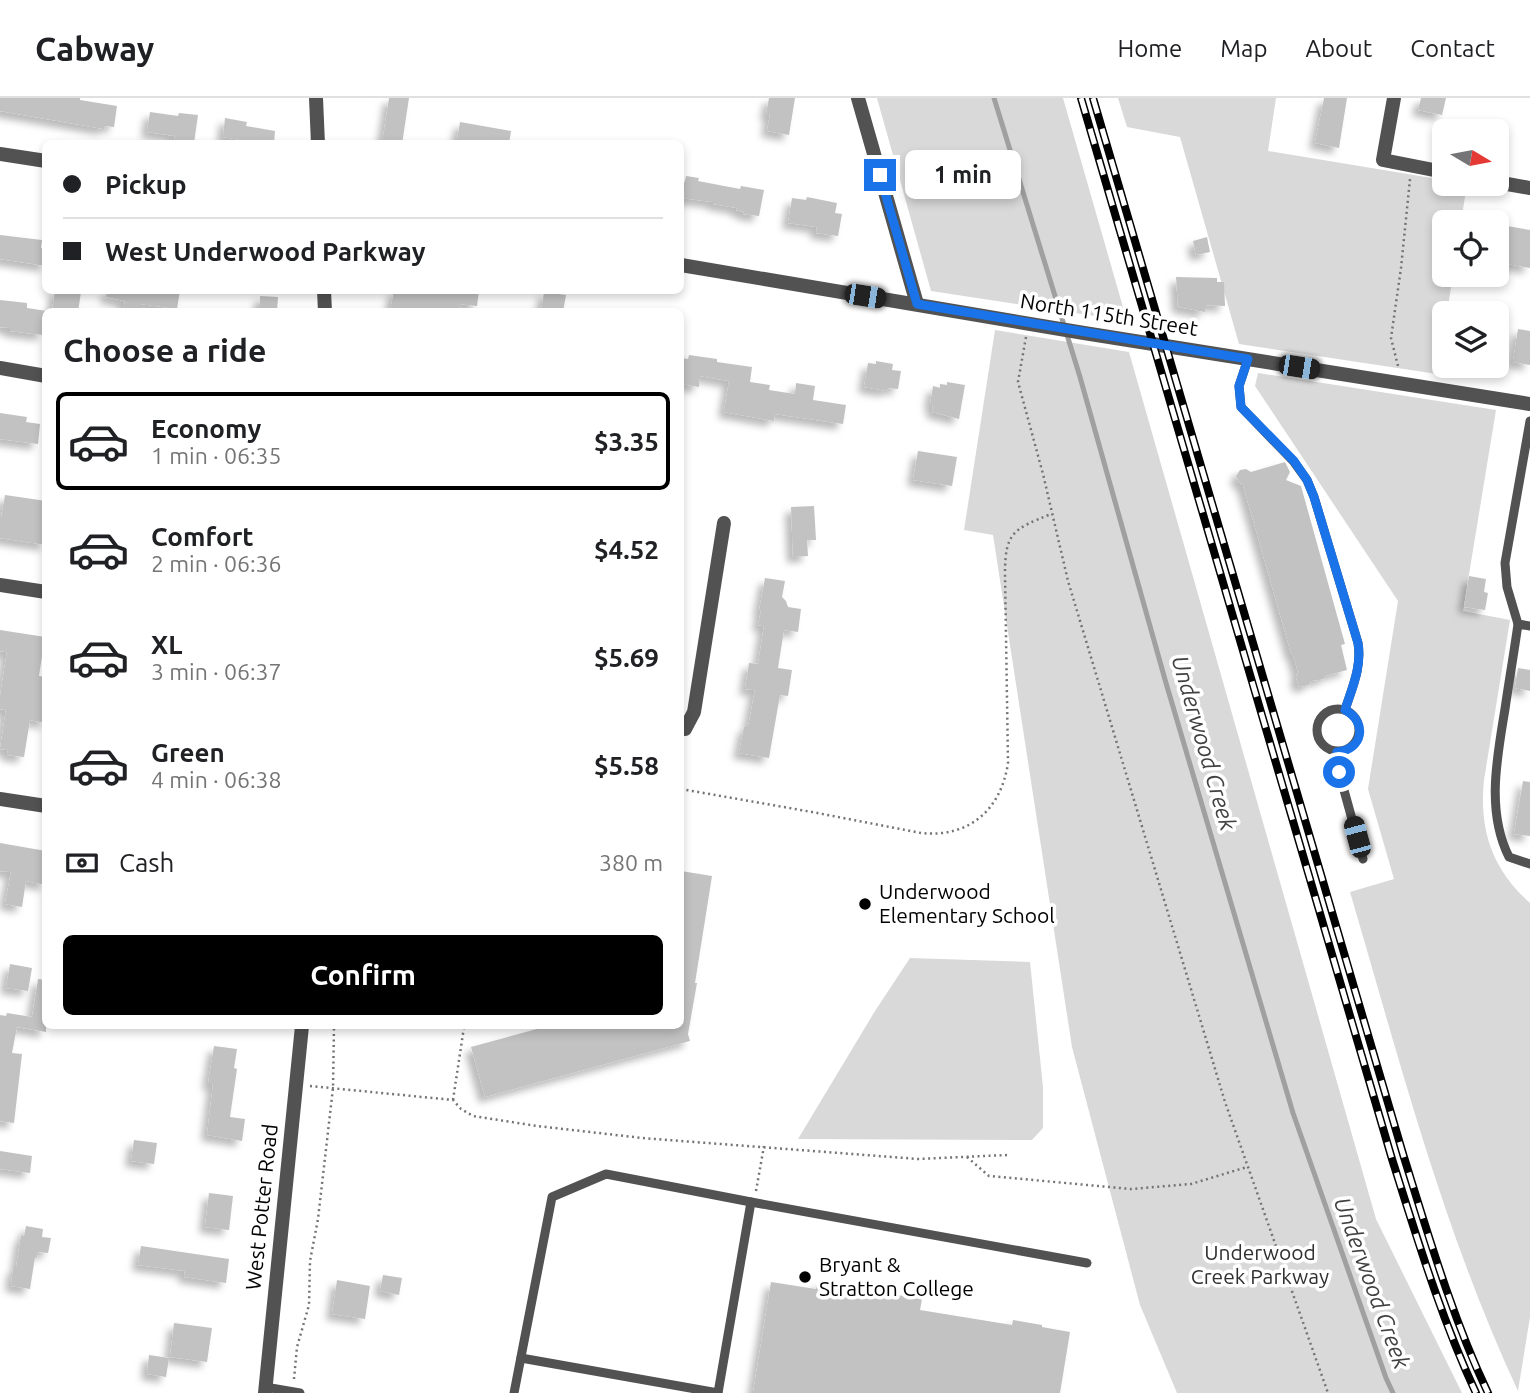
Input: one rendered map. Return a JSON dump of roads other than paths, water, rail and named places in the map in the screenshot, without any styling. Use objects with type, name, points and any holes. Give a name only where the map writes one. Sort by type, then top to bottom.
[{"type":"street","points":[[316,98],[318,140]]},
{"type":"street","points":[[858,98],[917,304]]},
{"type":"street","points":[[1394,98],[1383,160],[1432,169]]},
{"type":"street","points":[[0,154],[42,160]]},
{"type":"street","points":[[1509,184],[1530,188]]},
{"type":"street","name":"North 115th Street","points":[[684,265],[1530,404]]},
{"type":"street","points":[[0,368],[42,375]]},
{"type":"street","points":[[684,727],[694,712],[724,523]]},
{"type":"street","points":[[0,585],[42,591]]},
{"type":"street","points":[[0,799],[42,805]]},
{"type":"street","name":"West Potter Road","points":[[265,1390],[302,1029]]},
{"type":"lane","points":[[1248,359],[1239,386],[1241,407],[1294,461],[1307,480],[1358,643],[1359,666],[1345,710]]},
{"type":"lane","points":[[1530,421],[1505,563],[1507,587],[1518,624],[1495,769],[1496,810],[1502,844],[1509,857],[1530,864]]},
{"type":"lane","points":[[1518,624],[1530,626]]},
{"type":"lane","points":[[1337,709],[1345,710],[1359,723],[1359,736],[1353,747],[1337,752],[1329,750],[1318,736],[1318,725],[1323,716],[1337,709]]},
{"type":"lane","points":[[1337,752],[1339,772],[1363,859]]},
{"type":"lane","points":[[514,1393],[552,1197],[606,1174],[1087,1263]]},
{"type":"lane","points":[[521,1358],[718,1393],[752,1202]]},
{"type":"lane","points":[[265,1390],[297,1392]]},
{"type":"waterway","name":"Underwood Creek","points":[[994,98],[1080,377],[1166,683],[1293,1113],[1393,1393]]},
{"type":"railway","points":[[1081,98],[1392,1159],[1441,1307],[1476,1393]]},
{"type":"railway","points":[[1093,98],[1403,1154],[1452,1305],[1488,1393]]},
{"type":"place","name":"Underwood Elementary School","points":[[865,904]]},
{"type":"place","name":"Bryant & Stratton College","points":[[805,1277]]},
{"type":"park label","name":"Underwood Creek Parkway","points":[[1260,1265]]}]
